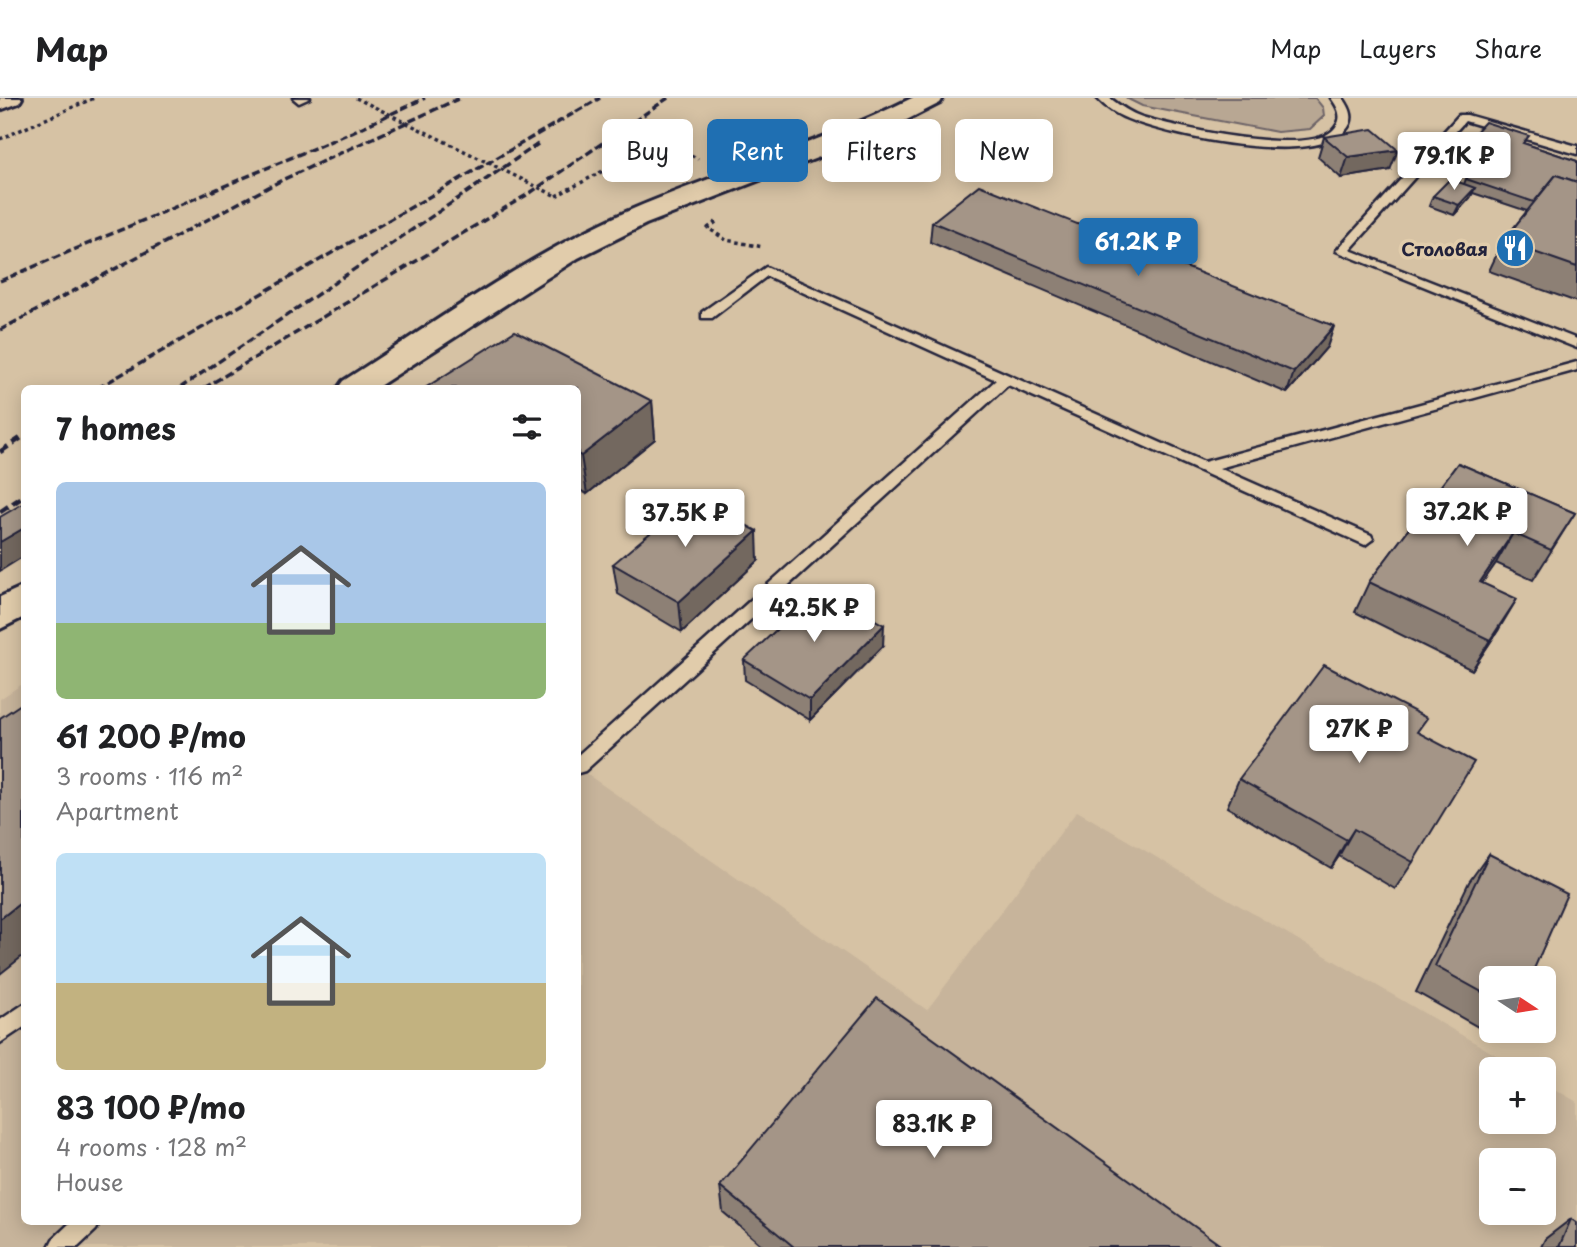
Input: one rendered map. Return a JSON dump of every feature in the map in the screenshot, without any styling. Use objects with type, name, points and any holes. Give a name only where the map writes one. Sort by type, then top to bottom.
[{"type":"street","points":[[0,102],[10,98]]},
{"type":"street","points":[[359,385],[579,246],[636,218],[870,129],[931,98]]},
{"type":"street","points":[[0,615],[21,601]]},
{"type":"lane","points":[[1103,98],[1117,110],[1137,119],[1273,145],[1301,146],[1324,141],[1340,132],[1346,120],[1345,108],[1337,98]]},
{"type":"lane","points":[[1577,150],[1463,117],[1342,251],[1577,344]]},
{"type":"lane","points":[[707,315],[766,271],[1365,539]]},
{"type":"lane","points":[[1203,467],[1577,366]]},
{"type":"lane","points":[[581,763],[1007,378]]},
{"type":"lane","points":[[0,1033],[21,1016]]},
{"type":"lane","points":[[61,1247],[85,1225]]},
{"type":"path","points":[[0,139],[94,98]]},
{"type":"path","points":[[356,98],[556,196],[602,171]]},
{"type":"shaded area","points":[[1126,98],[1315,98],[1323,108],[1324,116],[1310,129],[1277,132],[1142,106]]},
{"type":"shaded area","points":[[21,685],[21,1225],[581,1225],[581,770],[927,1010],[1077,811],[1499,1057],[1479,1057],[1479,1134],[1556,1134],[1556,1090],[1577,1102],[1577,1247],[0,1247],[0,699]]},
{"type":"building","points":[[1485,122],[1529,136],[1523,143],[1577,161],[1577,182],[1556,175],[1534,202],[1466,179],[1487,155],[1462,147]]},
{"type":"building","points":[[1373,129],[1398,150],[1348,157],[1324,137]]},
{"type":"building","points":[[1556,175],[1577,182],[1577,267],[1503,241]]},
{"type":"building","points":[[1450,179],[1475,188],[1459,205],[1433,196]]},
{"type":"building","points":[[979,185],[1334,326],[1294,372],[932,222]]},
{"type":"building","points":[[515,331],[652,401],[581,456],[581,385],[430,385]]},
{"type":"building","points":[[1458,463],[1575,513],[1551,550],[1513,533],[1480,582],[1517,599],[1490,640],[1369,582]]},
{"type":"building","points":[[693,497],[757,531],[679,602],[613,564]]},
{"type":"building","points":[[21,505],[21,530],[0,542],[0,517]]},
{"type":"building","points":[[820,589],[884,625],[810,700],[744,660]]},
{"type":"building","points":[[1324,665],[1427,718],[1417,732],[1474,762],[1413,862],[1354,829],[1347,840],[1239,779]]},
{"type":"building","points":[[21,704],[21,902],[0,919],[0,718]]},
{"type":"building","points":[[1489,854],[1567,894],[1535,966],[1479,966],[1479,990],[1435,966]]},
{"type":"building","points":[[877,998],[1223,1247],[794,1247],[720,1186]]},
{"type":"building","points":[[1571,1219],[1577,1223],[1577,1247],[1559,1247]]},
{"type":"railway","points":[[0,281],[352,132],[425,98]]},
{"type":"railway","points":[[0,330],[282,180],[460,98]]},
{"type":"railway","points":[[103,385],[600,98]]},
{"type":"railway","points":[[209,385],[530,193],[668,98]]},
{"type":"railway","points":[[184,385],[538,144]]},
{"type":"railway","points":[[0,452],[21,438]]},
{"type":"railway","points":[[0,512],[21,498]]},
{"type":"place","name":"Столовая","points":[[1515,248]]}]
